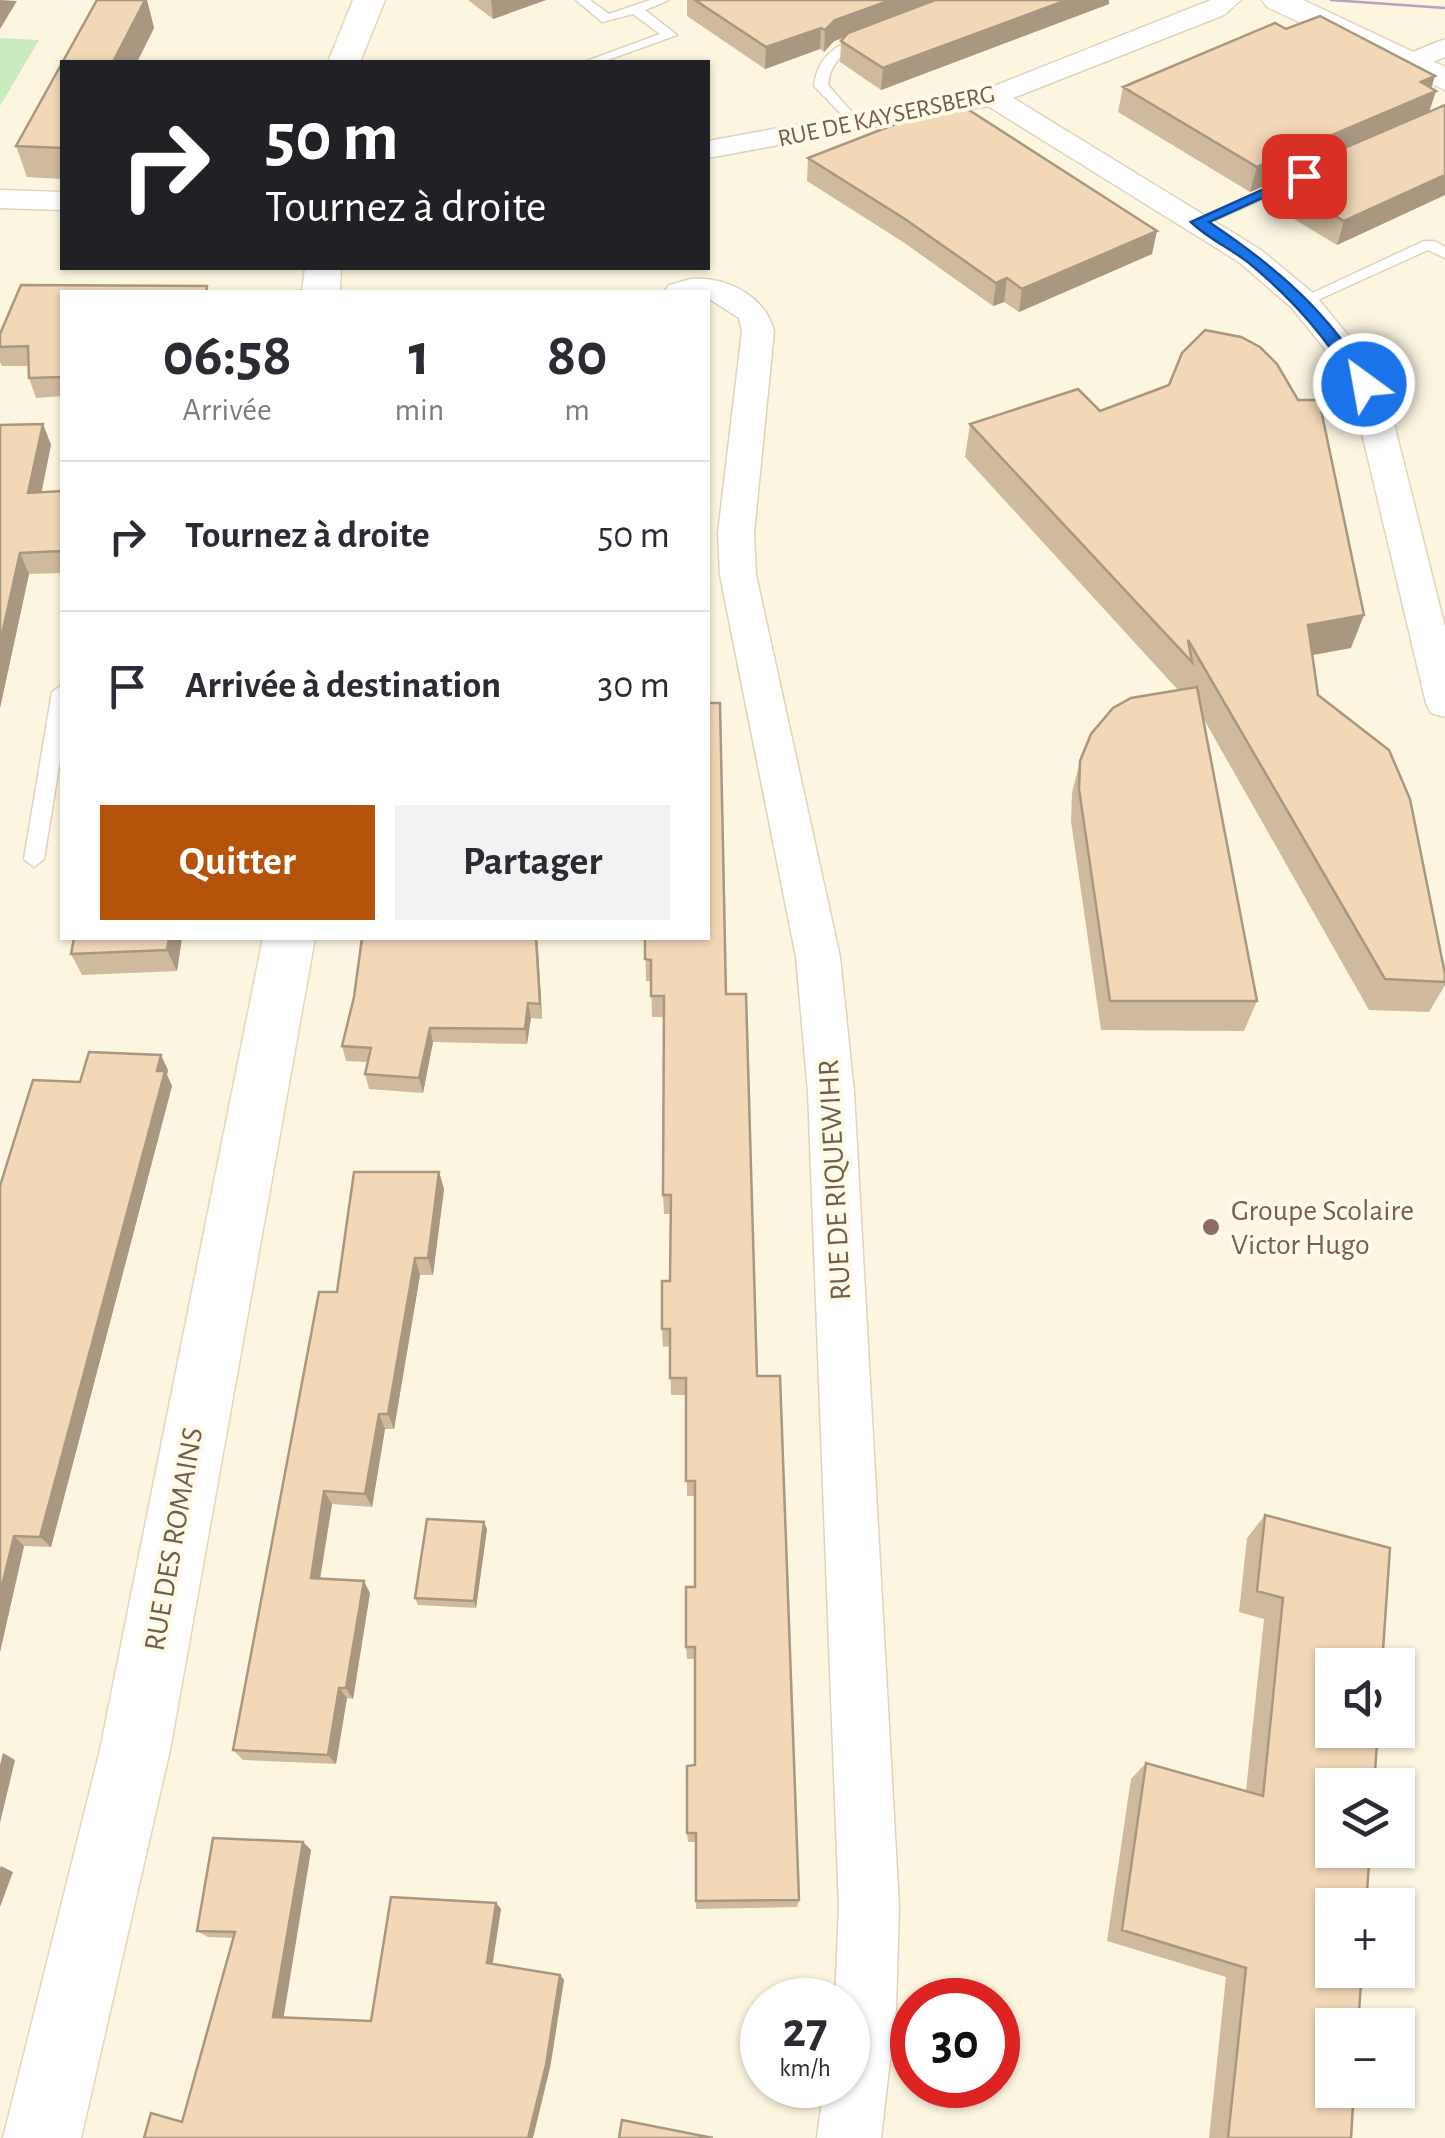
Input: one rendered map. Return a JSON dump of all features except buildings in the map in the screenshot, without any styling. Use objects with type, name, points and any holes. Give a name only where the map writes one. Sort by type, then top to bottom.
[{"type":"main road","points":[[345,60],[369,0]]},
{"type":"main road","points":[[1278,0],[1436,59]]},
{"type":"main road","points":[[1341,0],[1436,59]]},
{"type":"main road","name":"RUE DES ROMAINS","points":[[42,2138],[135,1750],[288,940]]},
{"type":"street","name":"RUE DE KAYSERSBERG","points":[[710,150],[992,97],[1215,9],[1228,0]]},
{"type":"street","points":[[992,97],[1250,256],[1303,301],[1340,346],[1373,408],[1445,704]]},
{"type":"street","points":[[0,199],[60,201]]},
{"type":"street","name":"RUE DE RIQUEWIHR","points":[[690,290],[704,287],[722,292],[754,315],[758,330],[736,533],[738,575],[806,888],[828,1053],[869,1907],[865,2009],[849,2138]]},
{"type":"lane","points":[[582,0],[607,19],[662,0]]},
{"type":"lane","points":[[596,60],[670,34],[635,10]]},
{"type":"lane","points":[[856,125],[822,86],[822,67],[840,48],[876,35]]},
{"type":"lane","points":[[1198,222],[1304,176]]},
{"type":"lane","points":[[1303,301],[1437,240],[1445,253]]},
{"type":"lane","points":[[34,859],[60,704]]},
{"type":"green space","points":[[0,38],[39,40],[0,106]]},
{"type":"tram line","points":[[1331,0],[1445,8]]},
{"type":"place","name":"Groupe Scolaire Victor Hugo","points":[[1211,1227]]},
{"type":"route","points":[[1304,176],[1198,222],[1250,256],[1303,301],[1340,346],[1364,384]]}]
